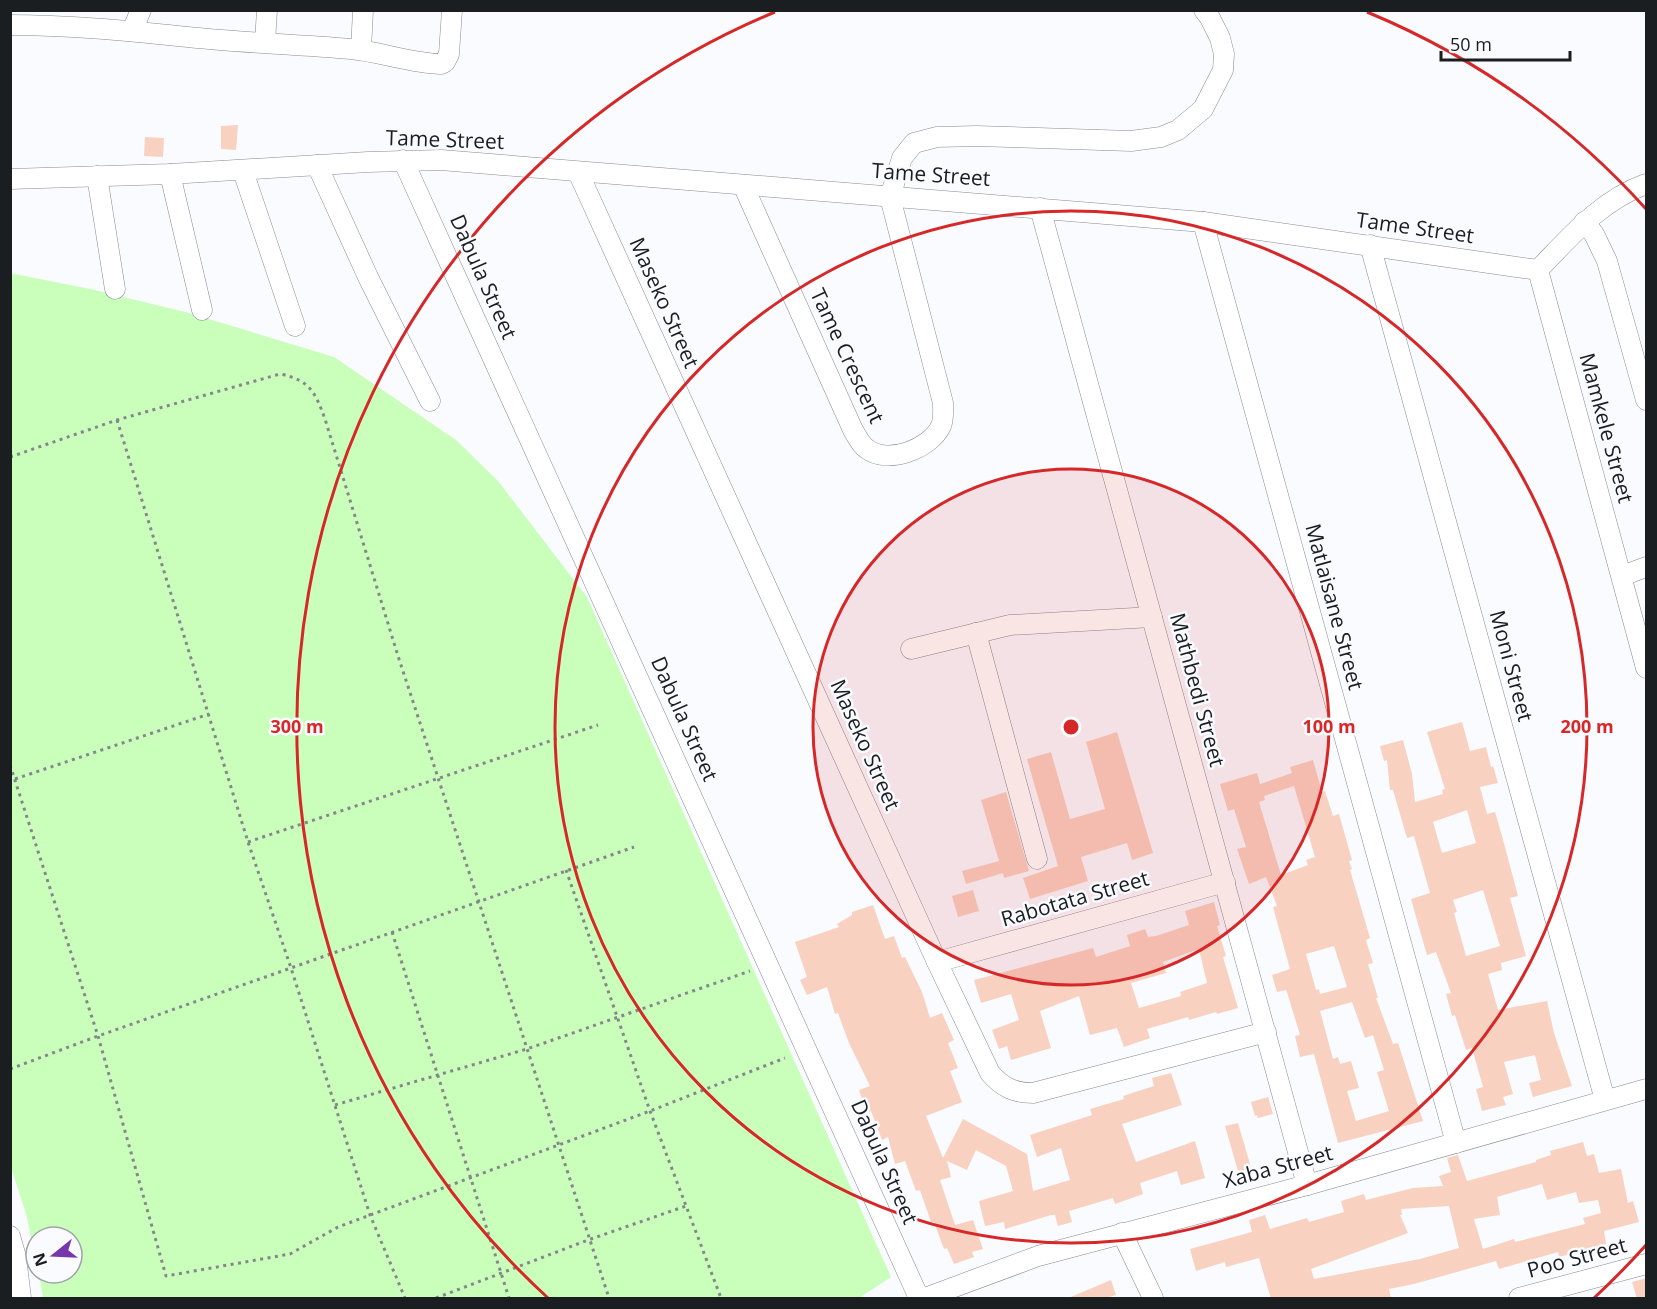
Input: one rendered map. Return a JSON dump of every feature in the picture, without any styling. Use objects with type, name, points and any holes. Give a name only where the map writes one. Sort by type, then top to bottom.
[{"type":"street","points":[[132,31],[141,10]]},
{"type":"street","points":[[265,42],[267,10]]},
{"type":"street","points":[[361,50],[363,10]]},
{"type":"street","points":[[10,25],[52,18],[190,38],[361,50],[441,64],[445,62],[449,54],[452,10]]},
{"type":"street","points":[[890,197],[902,158],[914,143],[923,139],[976,135],[1131,141],[1161,137],[1178,130],[1203,109],[1223,70],[1224,54],[1220,38],[1204,10]]},
{"type":"street","name":"Tame Street","points":[[10,179],[243,171],[403,160],[441,160],[1203,222],[1538,270]]},
{"type":"street","name":"Dabula Street","points":[[403,160],[919,1299]]},
{"type":"street","points":[[317,165],[368,277],[430,401]]},
{"type":"street","points":[[243,171],[295,326]]},
{"type":"street","name":"Maseko Street","points":[[578,172],[937,962],[990,1073],[1003,1086],[1022,1093],[1044,1091],[1266,1032]]},
{"type":"street","points":[[170,174],[202,310]]},
{"type":"street","points":[[98,176],[115,289]]},
{"type":"street","points":[[1538,270],[1584,222],[1616,198],[1647,183]]},
{"type":"street","name":"Tame Crescent","points":[[743,185],[853,430],[867,450],[886,456],[899,454],[919,446],[934,436],[943,418],[943,403],[890,197]]},
{"type":"street","name":"Mathbedi Street","points":[[1040,208],[1307,1185]]},
{"type":"street","name":"Matlaisane Street","points":[[1203,222],[1456,1143]]},
{"type":"street","points":[[1584,222],[1594,234],[1607,261],[1647,400]]},
{"type":"street","name":"Moni Street","points":[[1370,245],[1605,1100]]},
{"type":"street","name":"Mamkele Street","points":[[1538,270],[1647,668]]},
{"type":"street","points":[[1622,576],[1647,567]]},
{"type":"street","points":[[911,649],[1010,625],[1152,617]]},
{"type":"street","points":[[976,633],[1037,859]]},
{"type":"street","name":"Rabotata Street","points":[[937,962],[1225,882]]},
{"type":"street","name":"Xaba Street","points":[[939,1296],[1038,1256],[1307,1185],[1647,1089]]},
{"type":"street","points":[[1122,1233],[1153,1299]]},
{"type":"street","points":[[10,1236],[16,1257],[21,1299]]},
{"type":"street","name":"Poo Street","points":[[1519,1299],[1647,1264]]},
{"type":"path","points":[[10,457],[117,420],[279,374],[302,381],[312,390],[325,419],[398,656],[609,1299]]},
{"type":"path","points":[[117,420],[248,842],[370,1215],[405,1299]]},
{"type":"path","points":[[15,779],[210,714]]},
{"type":"path","points":[[248,842],[598,725]]},
{"type":"path","points":[[10,765],[98,1036],[166,1276],[290,1254],[338,1227],[785,1059]]},
{"type":"path","points":[[10,1069],[634,847]]},
{"type":"path","points":[[566,870],[650,1111],[721,1299]]},
{"type":"path","points":[[392,932],[509,1299]]},
{"type":"path","points":[[335,1105],[527,1049],[769,964]]},
{"type":"path","points":[[436,1299],[501,1272],[686,1206]]},
{"type":"green space","points":[[10,273],[95,290],[189,313],[334,357],[456,440],[498,481],[587,597],[891,1277],[859,1298],[43,1298],[41,1285],[84,1285],[84,1225],[28,1225],[11,1167]]},
{"type":"building","points":[[238,125],[236,150],[221,149],[221,126]]},
{"type":"building","points":[[145,137],[164,138],[163,157],[144,156]]},
{"type":"building","points":[[1462,722],[1470,751],[1486,747],[1498,783],[1480,787],[1487,814],[1495,812],[1502,836],[1518,896],[1510,898],[1526,956],[1501,963],[1502,970],[1488,974],[1498,1010],[1547,1001],[1554,1033],[1572,1086],[1533,1097],[1529,1083],[1541,1080],[1535,1055],[1504,1062],[1513,1094],[1503,1097],[1506,1105],[1482,1111],[1476,1089],[1483,1087],[1472,1048],[1466,1050],[1455,1015],[1452,1016],[1446,994],[1451,993],[1436,952],[1427,955],[1411,899],[1430,893],[1414,836],[1407,838],[1393,790],[1390,790],[1387,760],[1384,761],[1380,746],[1403,740],[1412,774],[1415,802],[1443,794],[1442,790],[1445,789],[1427,732]],"holes":[[[1467,810],[1476,843],[1442,853],[1433,822]],[[1483,890],[1500,946],[1466,956],[1454,913],[1457,912],[1453,900]]]},
{"type":"building","points":[[1117,732],[1153,853],[1132,860],[1127,843],[1081,857],[1088,881],[1030,899],[1023,878],[1058,866],[1027,759],[1051,752],[1070,819],[1105,809],[1086,742]]},
{"type":"building","points":[[1313,760],[1322,792],[1325,791],[1333,816],[1339,814],[1352,860],[1349,861],[1352,869],[1350,870],[1370,938],[1366,940],[1373,963],[1368,964],[1378,998],[1376,998],[1393,1044],[1398,1043],[1423,1121],[1338,1143],[1314,1054],[1300,1057],[1295,1036],[1300,1035],[1287,992],[1286,990],[1277,992],[1272,975],[1290,969],[1273,907],[1277,906],[1266,877],[1249,884],[1237,849],[1246,847],[1234,809],[1228,811],[1220,784],[1257,773],[1260,784],[1292,773],[1290,767]],"holes":[[[1294,786],[1315,857],[1306,860],[1308,865],[1281,875],[1259,802],[1265,800],[1264,796]],[[1334,946],[1347,987],[1320,994],[1319,989],[1316,990],[1306,954]],[[1352,1002],[1365,1038],[1373,1035],[1384,1070],[1377,1072],[1389,1111],[1356,1121],[1347,1091],[1359,1088],[1351,1061],[1340,1064],[1338,1057],[1333,1059],[1320,1011]]]},
{"type":"building","points":[[1006,792],[1029,871],[1004,878],[1003,873],[966,884],[962,871],[999,861],[981,800]]},
{"type":"building","points":[[973,890],[979,911],[958,917],[952,896]]},
{"type":"building","points":[[1214,902],[1220,925],[1217,926],[1226,956],[1223,957],[1238,1008],[1189,1020],[1188,1017],[1147,1029],[1150,1038],[1124,1047],[1117,1028],[1090,1035],[1079,996],[1040,1011],[1051,1048],[1011,1060],[1007,1046],[999,1049],[992,1030],[1019,1020],[1011,994],[981,1003],[974,980],[1093,948],[1096,957],[1130,946],[1127,935],[1145,929],[1148,937],[1156,936],[1189,925],[1185,911]],"holes":[[[1199,949],[1207,983],[1180,992],[1181,996],[1139,1008],[1131,983],[1166,973],[1163,962]]]},
{"type":"building","points":[[873,905],[885,939],[894,936],[902,958],[905,957],[922,992],[930,1018],[942,1013],[954,1040],[948,1043],[958,1068],[950,1071],[962,1102],[926,1116],[943,1158],[963,1119],[1027,1154],[1033,1191],[1070,1180],[1061,1148],[1037,1157],[1030,1135],[1092,1115],[1090,1109],[1124,1099],[1123,1096],[1154,1086],[1152,1078],[1171,1073],[1182,1105],[1122,1124],[1136,1162],[1195,1141],[1205,1178],[1181,1185],[1177,1171],[1140,1183],[1143,1194],[1115,1204],[1113,1198],[1069,1211],[1072,1222],[1058,1226],[1055,1215],[1051,1215],[1005,1229],[1004,1222],[985,1226],[979,1201],[1013,1191],[1006,1166],[976,1150],[967,1170],[947,1161],[951,1177],[940,1180],[955,1225],[973,1220],[983,1249],[972,1252],[974,1257],[954,1264],[947,1248],[944,1249],[934,1222],[931,1222],[920,1190],[916,1191],[905,1161],[895,1164],[888,1137],[882,1140],[871,1111],[867,1113],[859,1090],[870,1086],[849,1043],[838,1013],[835,1014],[827,987],[807,995],[800,980],[807,977],[795,942],[839,927],[837,924],[852,915],[852,912]]},
{"type":"building","points":[[1268,1097],[1273,1114],[1258,1118],[1257,1115],[1255,1116],[1251,1102]]},
{"type":"building","points":[[1238,1123],[1253,1174],[1240,1178],[1225,1126]]},
{"type":"building","points":[[1583,1142],[1587,1156],[1594,1154],[1599,1173],[1621,1169],[1628,1203],[1633,1201],[1639,1222],[1604,1231],[1606,1244],[1559,1257],[1558,1252],[1499,1269],[1496,1261],[1389,1289],[1391,1299],[1271,1299],[1259,1258],[1226,1267],[1225,1262],[1196,1271],[1190,1249],[1252,1232],[1249,1220],[1265,1215],[1270,1229],[1307,1218],[1309,1222],[1344,1212],[1341,1201],[1364,1194],[1366,1200],[1413,1188],[1443,1186],[1439,1176],[1451,1172],[1447,1158],[1458,1155],[1467,1181],[1536,1162],[1536,1160],[1551,1155],[1550,1151]],"holes":[[[1542,1184],[1547,1200],[1576,1192],[1579,1203],[1598,1200],[1601,1213],[1583,1218],[1585,1224],[1515,1242],[1514,1239],[1483,1249],[1474,1219],[1500,1215],[1497,1197]],[[1449,1206],[1459,1248],[1420,1259],[1314,1279],[1311,1269],[1408,1233],[1400,1215],[1402,1215],[1401,1209]]]},
{"type":"building","points":[[1647,1278],[1647,1299],[1637,1299],[1632,1282]]},
{"type":"building","points":[[1111,1280],[1116,1295],[1102,1299],[1066,1299]]}]
